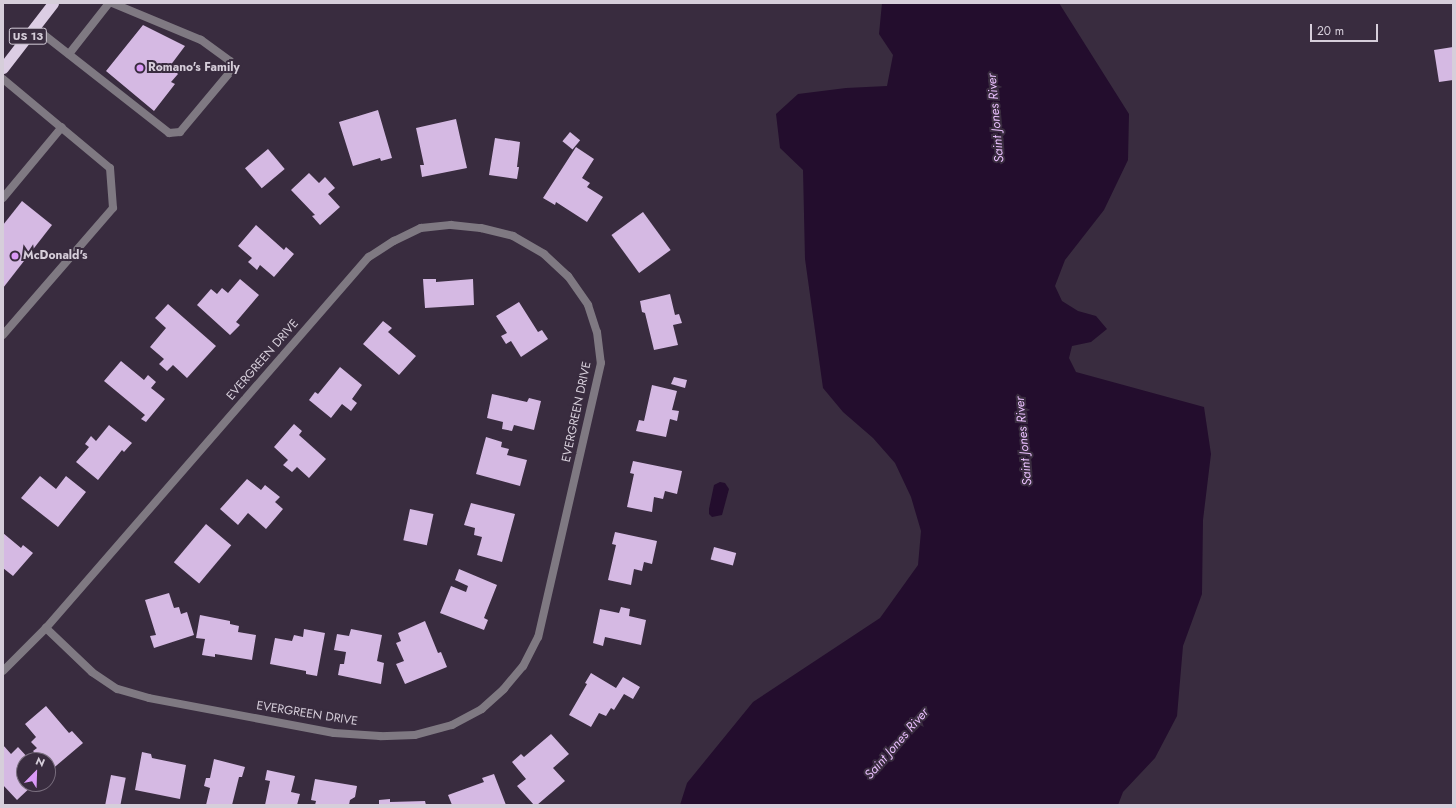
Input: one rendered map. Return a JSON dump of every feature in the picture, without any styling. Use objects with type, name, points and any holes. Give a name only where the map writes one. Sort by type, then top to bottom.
[{"type":"highway","name":"US 13","points":[[3,68],[53,3]]},
{"type":"street","points":[[69,54],[109,3]]},
{"type":"street","points":[[34,27],[169,133],[180,132],[231,71],[230,61],[201,40],[112,3]]},
{"type":"street","points":[[3,79],[110,168],[113,208],[3,334]]},
{"type":"street","points":[[3,198],[62,127]]},
{"type":"street","name":"EVERGREEN DRIVE","points":[[3,671],[46,628],[369,256],[394,241],[421,228],[451,225],[481,228],[513,236],[544,254],[568,276],[588,305],[597,332],[601,364],[538,637],[523,666],[504,689],[482,709],[452,725],[415,735],[380,736],[334,733],[149,698],[117,689],[92,672],[46,628]]},
{"type":"water","name":"Saint Jones River","points":[[882,3],[1059,3],[1129,114],[1128,160],[1104,210],[1065,260],[1055,286],[1062,301],[1078,311],[1096,316],[1107,329],[1091,342],[1072,346],[1069,358],[1076,372],[1204,407],[1211,454],[1203,520],[1202,594],[1183,646],[1177,716],[1155,758],[1123,792],[1118,805],[680,805],[687,783],[753,702],[880,618],[918,565],[921,531],[911,497],[895,463],[873,438],[843,412],[823,388],[805,259],[803,170],[780,148],[776,114],[798,94],[846,88],[887,86],[893,55],[879,34]]},
{"type":"water","points":[[720,482],[725,483],[729,489],[722,515],[712,517],[709,514],[709,509],[714,485]]},
{"type":"building","name":"Romano's Family","points":[[143,25],[185,46],[170,66],[178,74],[171,82],[175,84],[154,111],[106,71]]},
{"type":"building","points":[[1453,47],[1453,80],[1439,82],[1434,50]]},
{"type":"building","points":[[378,110],[392,158],[381,161],[380,158],[353,166],[339,122]]},
{"type":"building","points":[[456,119],[467,168],[422,177],[420,165],[424,165],[416,128]]},
{"type":"building","points":[[570,132],[580,140],[573,150],[562,141]]},
{"type":"building","points":[[495,138],[520,142],[517,179],[489,175]]},
{"type":"building","points":[[576,147],[594,159],[582,178],[590,183],[587,187],[603,197],[587,222],[556,202],[555,205],[543,198]]},
{"type":"building","points":[[268,149],[285,169],[262,188],[245,168]]},
{"type":"building","points":[[309,173],[319,183],[325,177],[335,188],[328,194],[340,207],[320,225],[312,216],[315,215],[291,190]]},
{"type":"building","name":"McDonald's","points":[[22,201],[52,225],[3,288],[3,225]]},
{"type":"building","points":[[643,212],[671,250],[639,273],[611,235]]},
{"type":"building","points":[[256,225],[284,250],[286,247],[294,254],[274,277],[260,265],[257,270],[248,262],[252,258],[238,246]]},
{"type":"building","points":[[240,279],[259,295],[236,322],[240,325],[230,335],[197,305],[211,289],[217,294],[222,288],[228,293]]},
{"type":"building","points":[[423,279],[436,279],[436,282],[473,279],[474,305],[425,308]]},
{"type":"building","points":[[670,294],[675,315],[679,314],[682,323],[673,325],[678,345],[654,350],[645,313],[642,312],[640,301]]},
{"type":"building","points":[[519,302],[538,332],[542,330],[548,339],[521,357],[511,341],[506,344],[501,336],[507,333],[496,316]]},
{"type":"building","points":[[168,304],[216,346],[187,378],[173,365],[167,371],[159,364],[164,359],[150,347],[166,328],[155,318]]},
{"type":"building","points":[[383,321],[392,328],[388,332],[416,356],[399,375],[363,344]]},
{"type":"building","points":[[121,361],[144,380],[148,375],[156,382],[151,388],[165,399],[146,422],[141,419],[145,415],[104,381]]},
{"type":"building","points":[[340,367],[362,385],[352,399],[357,403],[351,411],[342,404],[331,418],[309,400],[315,392],[318,394]]},
{"type":"building","points":[[674,377],[687,380],[685,388],[671,384]]},
{"type":"building","points":[[652,385],[677,391],[672,410],[679,411],[677,421],[670,419],[666,437],[636,431],[639,420],[644,421]]},
{"type":"building","points":[[492,394],[527,402],[529,398],[541,401],[534,430],[514,425],[512,431],[502,429],[503,422],[487,418]]},
{"type":"building","points":[[294,424],[302,431],[299,435],[326,459],[309,478],[297,467],[292,472],[283,465],[288,460],[274,447]]},
{"type":"building","points":[[109,425],[132,443],[124,452],[122,450],[98,480],[76,462],[89,447],[85,444],[91,436],[96,441]]},
{"type":"building","points":[[486,437],[502,442],[501,447],[509,449],[507,455],[527,460],[520,486],[476,474]]},
{"type":"building","points":[[633,461],[682,471],[677,494],[665,491],[663,499],[654,497],[652,512],[627,507],[634,474],[630,473]]},
{"type":"building","points":[[40,476],[56,489],[66,476],[86,492],[58,527],[21,498]]},
{"type":"building","points":[[247,479],[261,490],[265,485],[280,497],[275,502],[283,509],[266,529],[248,513],[238,525],[220,509]]},
{"type":"building","points":[[471,503],[515,514],[502,562],[477,555],[482,537],[474,535],[475,528],[464,525]]},
{"type":"building","points":[[410,509],[433,514],[427,545],[403,540]]},
{"type":"building","points":[[206,524],[231,545],[199,584],[174,562]]},
{"type":"building","points":[[615,532],[657,541],[652,564],[644,562],[642,571],[634,569],[631,585],[608,580],[616,545],[612,544]]},
{"type":"building","points":[[3,533],[21,548],[23,545],[33,553],[13,576],[3,568]]},
{"type":"building","points":[[714,547],[736,553],[733,566],[711,560]]},
{"type":"building","points":[[459,569],[497,585],[484,618],[488,620],[484,630],[440,613],[451,586],[466,592],[468,586],[455,580]]},
{"type":"building","points":[[169,593],[174,608],[179,607],[181,614],[187,612],[194,635],[154,648],[150,636],[156,635],[145,600]]},
{"type":"building","points":[[621,607],[630,609],[629,616],[646,620],[641,645],[605,637],[603,646],[593,643],[600,609],[619,613]]},
{"type":"building","points":[[200,615],[230,621],[230,624],[239,626],[238,632],[256,635],[252,660],[215,654],[215,657],[202,655],[205,639],[196,638]]},
{"type":"building","points":[[425,621],[438,653],[441,652],[447,667],[405,684],[396,664],[404,661],[396,643],[401,641],[398,633]]},
{"type":"building","points":[[304,629],[325,633],[317,676],[306,674],[306,671],[270,664],[275,638],[292,641],[294,635],[303,637]]},
{"type":"building","points":[[351,629],[382,635],[377,661],[384,663],[381,684],[338,675],[340,664],[344,664],[346,652],[334,650],[337,634],[349,636]]},
{"type":"building","points":[[591,673],[616,688],[623,677],[640,687],[633,699],[624,694],[614,710],[611,708],[606,716],[599,713],[591,727],[569,715],[587,684],[585,683]]},
{"type":"building","points":[[46,706],[69,733],[72,731],[83,743],[56,766],[56,752],[33,751],[37,748],[31,742],[36,737],[25,724]]},
{"type":"building","points":[[551,734],[569,754],[553,768],[565,781],[537,805],[534,805],[517,786],[526,779],[512,762],[521,754],[524,757]]},
{"type":"building","points":[[3,745],[11,754],[18,747],[23,752],[16,752],[16,792],[26,792],[17,800],[3,785]]},
{"type":"building","points":[[142,752],[151,754],[152,758],[186,765],[180,799],[135,790]]},
{"type":"building","points":[[214,759],[245,767],[242,777],[239,777],[232,805],[206,805],[210,788],[204,786],[206,778],[210,778]]},
{"type":"building","points":[[267,770],[295,776],[291,792],[300,794],[297,805],[265,805],[270,781],[265,780]]},
{"type":"building","points":[[494,774],[506,805],[452,805],[448,795],[484,782],[482,778]]},
{"type":"building","points":[[111,775],[126,778],[120,805],[105,804]]},
{"type":"building","points":[[315,779],[357,786],[355,797],[350,800],[349,805],[315,805],[316,801],[311,800]]},
{"type":"building","points":[[390,799],[390,802],[425,801],[426,805],[379,805],[379,800]]},
{"type":"place","name":"Romano's Family","points":[[140,68]]},
{"type":"place","name":"McDonald's","points":[[15,256]]}]
